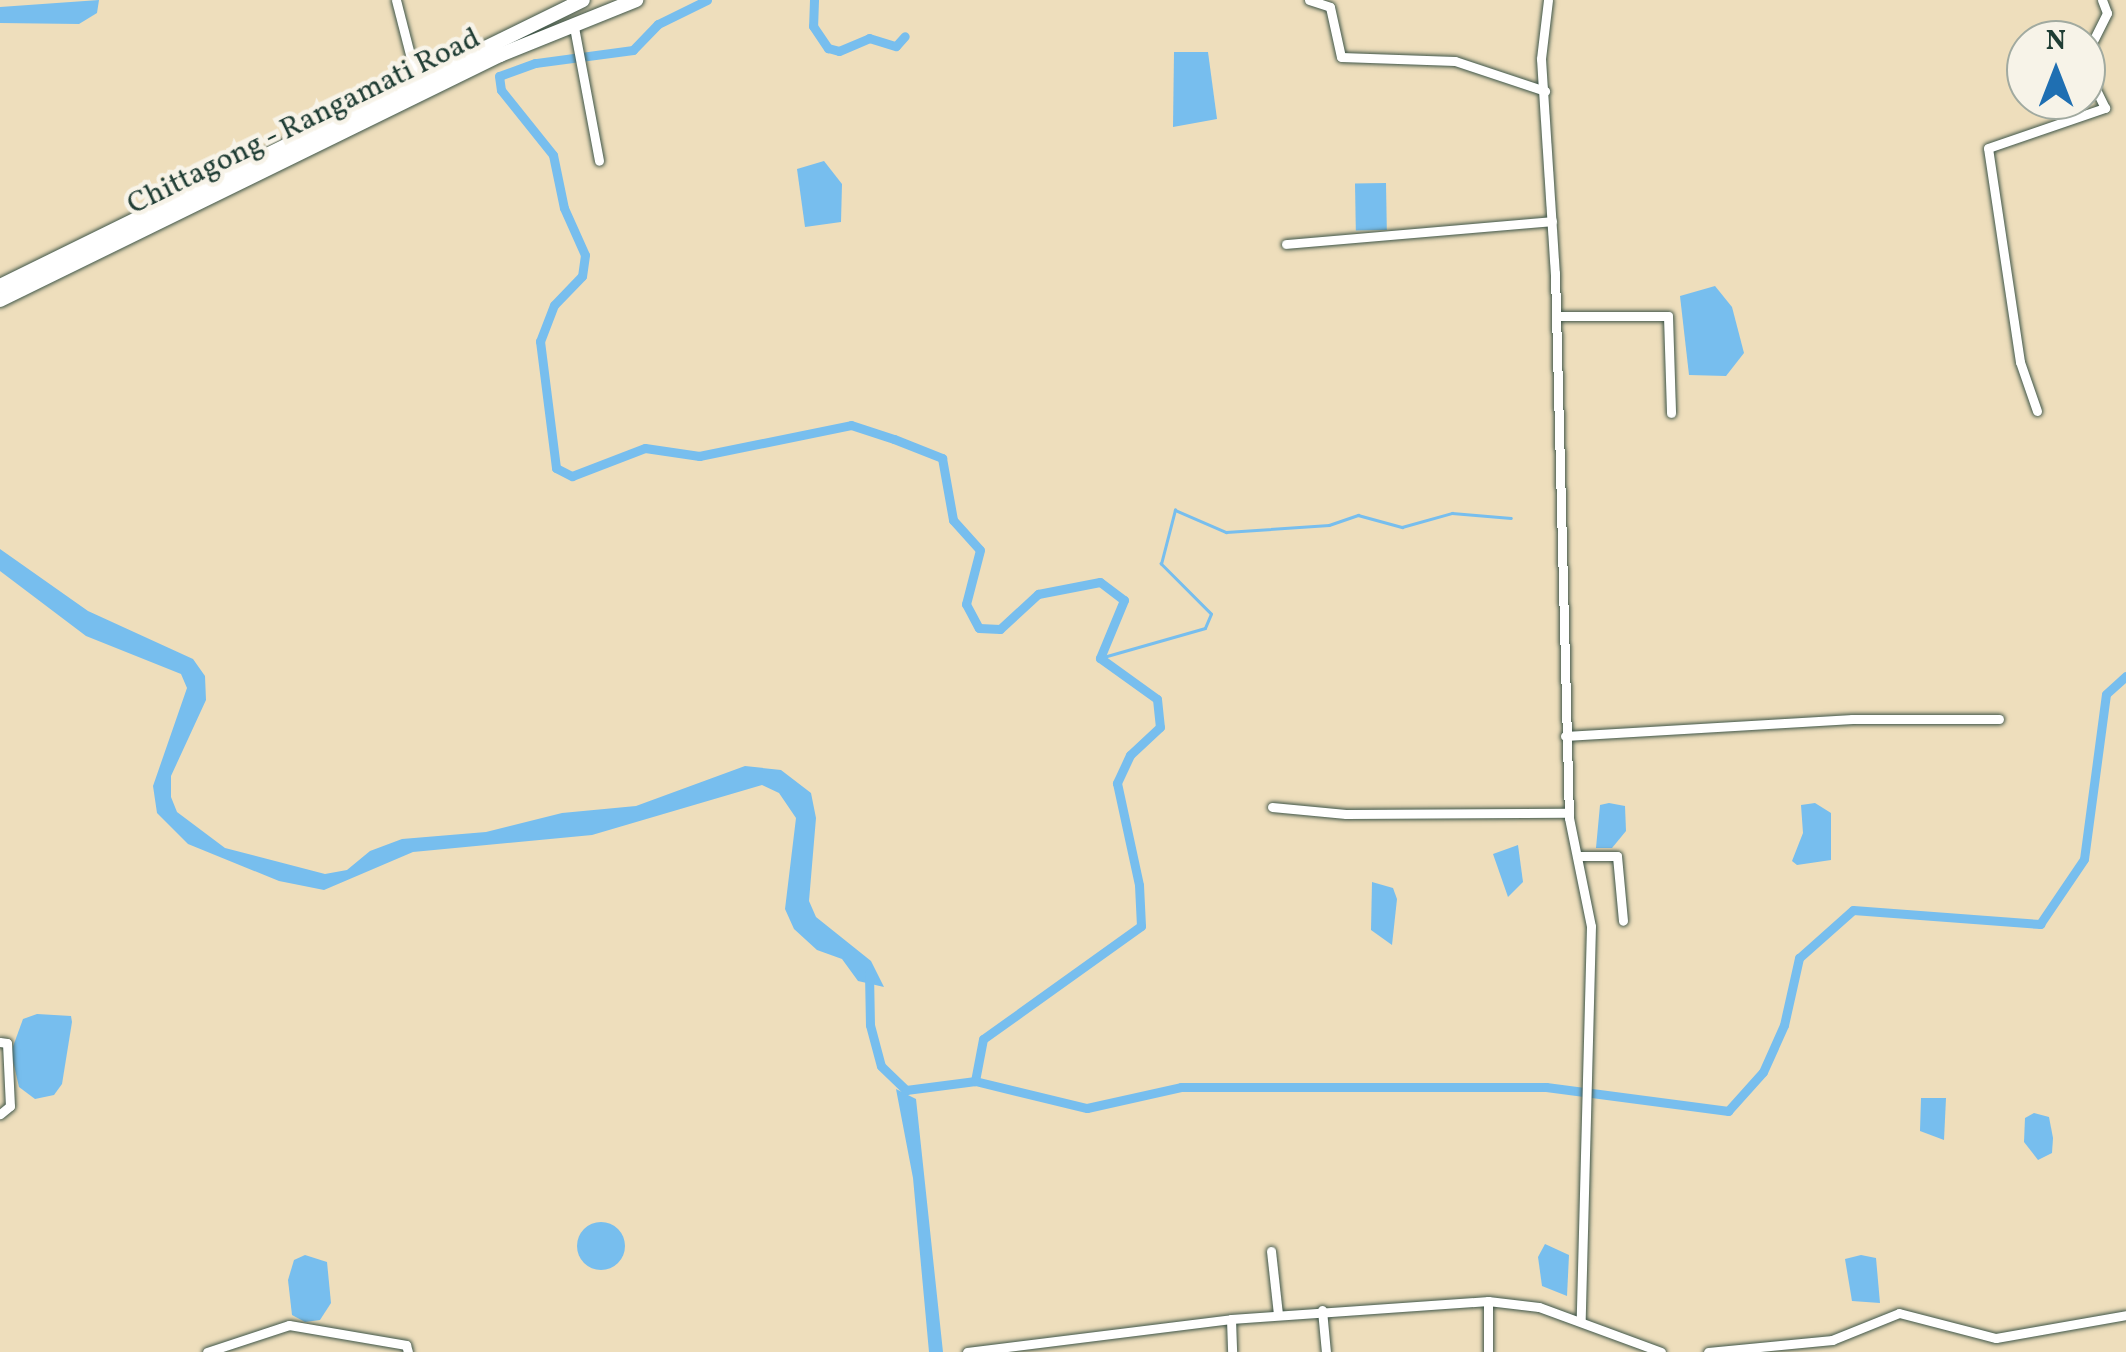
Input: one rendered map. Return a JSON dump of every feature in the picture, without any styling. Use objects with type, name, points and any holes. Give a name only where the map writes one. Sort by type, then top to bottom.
[{"type":"highway","name":"Chittagong - Rangamati Road","points":[[0,300],[364,116],[636,0]]},
{"type":"highway","points":[[0,286],[364,116],[417,82],[579,2]]},
{"type":"street","points":[[396,0],[417,82]]},
{"type":"street","points":[[1309,0],[1330,7],[1340,57],[1455,61],[1545,91]]},
{"type":"street","points":[[1548,0],[1545,91],[1556,316],[1568,813],[1591,926],[1591,1060],[1581,1321]]},
{"type":"street","points":[[577,26],[599,162]]},
{"type":"street","points":[[2037,410],[2020,362],[1988,148],[2070,120]]},
{"type":"street","points":[[1286,244],[1552,221]]},
{"type":"street","points":[[1556,316],[1668,316],[1671,413]]},
{"type":"street","points":[[1565,736],[1852,719],[1999,719]]},
{"type":"street","points":[[1272,807],[1346,814],[1568,813]]},
{"type":"street","points":[[1577,856],[1617,856],[1623,921]]},
{"type":"street","points":[[0,1042],[8,1043],[10,1106],[0,1114]]},
{"type":"street","points":[[1272,1251],[1278,1314]]},
{"type":"street","points":[[1488,1300],[1488,1352]]},
{"type":"street","points":[[966,1352],[1230,1318],[1488,1300],[1581,1321],[1661,1352]]},
{"type":"street","points":[[1322,1310],[1326,1352]]},
{"type":"street","points":[[1708,1352],[1832,1340],[1899,1313],[1996,1338],[2126,1316]]},
{"type":"street","points":[[1230,1318],[1232,1352]]},
{"type":"street","points":[[208,1352],[289,1325],[406,1345],[408,1352]]},
{"type":"water","points":[[99,0],[97,13],[79,24],[0,23],[0,7]]},
{"type":"water","points":[[1174,52],[1208,52],[1217,119],[1173,127]]},
{"type":"water","points":[[824,161],[842,184],[841,222],[805,227],[797,169]]},
{"type":"water","points":[[1386,183],[1387,230],[1356,231],[1355,184]]},
{"type":"water","points":[[1715,286],[1732,307],[1744,353],[1726,376],[1689,375],[1680,296]]},
{"type":"water","points":[[0,549],[88,611],[193,659],[205,676],[206,700],[171,776],[171,797],[177,812],[225,848],[325,874],[347,870],[370,851],[402,839],[486,832],[562,813],[636,806],[745,766],[781,770],[811,793],[816,818],[809,901],[816,917],[871,961],[884,987],[858,981],[842,959],[817,950],[794,929],[785,909],[796,818],[779,793],[762,785],[592,835],[413,852],[324,890],[279,881],[188,844],[157,813],[153,786],[187,688],[181,674],[86,636],[0,571]]},
{"type":"water","points":[[1815,803],[1831,813],[1831,860],[1797,865],[1792,861],[1803,833],[1801,805]]},
{"type":"water","points":[[1600,805],[1625,806],[1626,831],[1612,848],[1596,848]]},
{"type":"water","points":[[1518,845],[1523,882],[1508,897],[1493,854]]},
{"type":"water","points":[[1372,882],[1393,888],[1397,899],[1392,945],[1371,930]]},
{"type":"water","points":[[37,1014],[71,1016],[72,1022],[62,1084],[54,1095],[35,1099],[19,1087],[11,1052],[23,1019]]},
{"type":"water","points":[[896,1089],[916,1099],[943,1352],[929,1352],[913,1178]]},
{"type":"water","points":[[1921,1098],[1946,1098],[1944,1140],[1920,1131]]},
{"type":"water","points":[[2034,1113],[2049,1117],[2053,1138],[2052,1153],[2038,1160],[2024,1142],[2025,1118]]},
{"type":"water","points":[[601,1222],[618,1229],[625,1246],[618,1263],[601,1270],[584,1263],[577,1246],[584,1229]]},
{"type":"water","points":[[1545,1244],[1569,1255],[1567,1296],[1542,1286],[1538,1257]]},
{"type":"water","points":[[305,1255],[327,1262],[331,1303],[320,1320],[305,1322],[292,1315],[288,1280],[294,1260]]},
{"type":"water","points":[[1861,1255],[1876,1258],[1880,1303],[1852,1301],[1845,1259]]},
{"type":"waterway","points":[[707,0],[658,24],[633,50],[535,63],[499,76],[501,90],[553,155],[564,208],[585,255],[582,276],[554,305],[540,341],[556,468],[572,476],[645,448],[699,456],[851,425],[894,439],[942,458],[953,520],[980,550],[966,604],[979,628],[1000,629],[1038,594],[1100,582],[1124,600],[1100,658],[1157,699],[1160,727],[1130,755],[1117,783],[1139,885],[1141,926],[983,1039],[975,1081]]},
{"type":"waterway","points":[[814,0],[813,26],[828,48],[839,51],[869,38],[896,46],[905,36]]},
{"type":"waterway","points":[[1100,658],[1205,628],[1211,614],[1161,564],[1175,510],[1226,532],[1329,525],[1358,515],[1402,527],[1452,513],[1511,518]]},
{"type":"waterway","points":[[869,973],[870,1025],[881,1066],[906,1090],[975,1081],[1087,1108],[1181,1087],[1546,1087],[1728,1111],[1763,1072],[1784,1025],[1799,958],[1853,910],[2040,924],[2084,859],[2106,694],[2126,676]]}]
